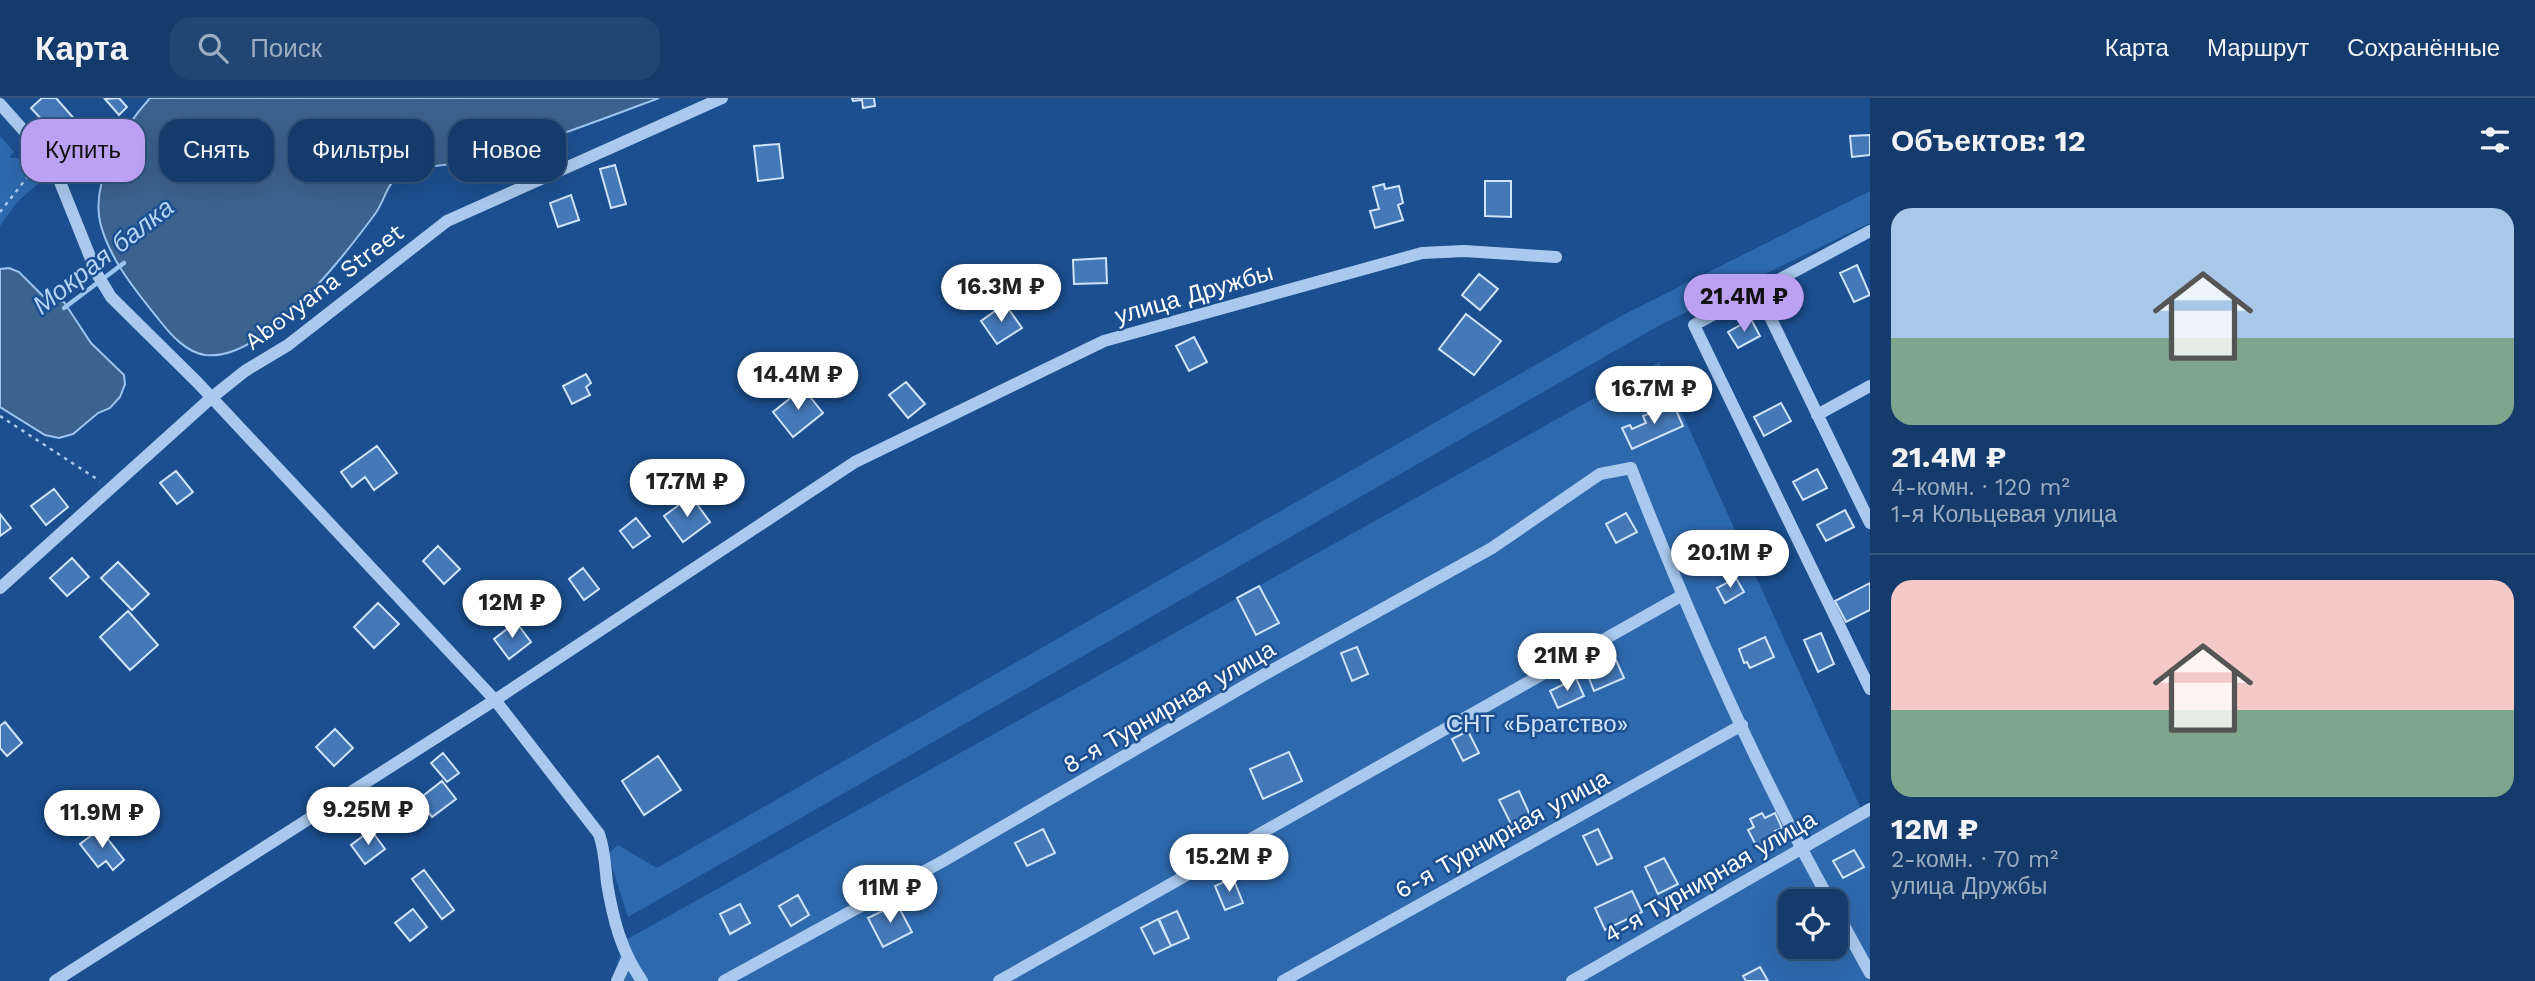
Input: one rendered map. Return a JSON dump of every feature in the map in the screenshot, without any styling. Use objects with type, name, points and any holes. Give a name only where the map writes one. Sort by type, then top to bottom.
[{"type":"street","name":"Abovyana Street","points":[[0,588],[211,398],[245,371],[288,345],[447,221],[722,98]]},
{"type":"street","points":[[0,104],[21,128]]},
{"type":"street","points":[[60,182],[97,274],[111,297],[211,398],[495,700],[599,834],[605,851],[607,882],[619,939],[627,959],[642,981]]},
{"type":"street","points":[[1870,231],[1694,324],[1870,689]]},
{"type":"street","name":"улица Дружбы","points":[[55,981],[495,700],[856,462],[1104,341],[1422,253],[1464,251],[1556,257]]},
{"type":"street","points":[[1758,292],[1870,523]]},
{"type":"street","points":[[1817,415],[1870,386]]},
{"type":"street","name":"8-я Турнирная улица","points":[[724,981],[933,866],[1267,673],[1492,548],[1600,474],[1631,468],[1681,596]]},
{"type":"street","points":[[999,981],[1681,596],[1802,850],[1823,889]]},
{"type":"street","name":"6-я Турнирная улица","points":[[1283,981],[1742,724]]},
{"type":"street","name":"4-я Турнирная улица","points":[[1572,981],[1870,809]]},
{"type":"street","points":[[1848,933],[1870,973],[1857,981]]},
{"type":"street","points":[[617,981],[627,959]]},
{"type":"path","points":[[0,212],[26,182]]},
{"type":"path","points":[[0,416],[78,469],[114,487]]},
{"type":"green space","points":[[0,136],[14,152],[9,157],[21,159],[21,182],[38,184],[17,202],[0,226]]},
{"type":"green space","points":[[1870,191],[1870,223],[1660,325],[628,917],[608,854],[618,845],[657,868],[1621,316]]},
{"type":"green space","name":"СНТ «Братство»","points":[[1659,362],[1862,811],[1870,807],[1870,981],[612,981],[624,941]]},
{"type":"shaded area","points":[[150,98],[659,98],[566,132],[566,119],[448,119],[448,165],[434,167],[434,119],[288,119],[288,182],[393,182],[378,209],[344,255],[277,325],[252,342],[228,353],[205,355],[180,342],[151,310],[117,262],[100,222],[98,206],[102,182],[145,182],[145,119],[134,119]]},
{"type":"shaded area","points":[[9,268],[19,272],[43,296],[64,302],[91,343],[124,375],[125,384],[120,397],[110,408],[98,413],[73,434],[59,438],[45,435],[0,407],[0,269]]},
{"type":"building","points":[[42,98],[56,98],[74,119],[41,119],[31,108]]},
{"type":"building","points":[[119,98],[127,107],[119,115],[105,99]]},
{"type":"building","points":[[852,98],[874,98],[875,106],[863,108],[862,100],[853,101]]},
{"type":"building","points":[[1870,135],[1870,155],[1852,157],[1850,136]]},
{"type":"building","points":[[779,144],[783,178],[758,181],[754,146]]},
{"type":"building","points":[[615,165],[626,204],[611,208],[600,169]]},
{"type":"building","points":[[1485,181],[1511,181],[1511,217],[1485,216]]},
{"type":"building","points":[[1384,184],[1385,189],[1399,186],[1403,203],[1398,205],[1403,220],[1375,228],[1370,211],[1379,209],[1373,187]]},
{"type":"building","points":[[571,195],[579,220],[558,227],[550,203]]},
{"type":"building","points":[[1106,258],[1107,283],[1074,284],[1073,260]]},
{"type":"building","points":[[1857,265],[1870,295],[1854,302],[1840,273]]},
{"type":"building","points":[[1479,274],[1498,289],[1480,310],[1462,295]]},
{"type":"building","points":[[1005,304],[1022,328],[997,344],[981,321]]},
{"type":"building","points":[[1466,314],[1501,341],[1474,375],[1439,349]]},
{"type":"building","points":[[1751,319],[1760,336],[1738,348],[1728,332]]},
{"type":"building","points":[[1194,337],[1207,362],[1189,371],[1176,346]]},
{"type":"building","points":[[586,374],[591,383],[586,387],[590,395],[572,404],[563,386]]},
{"type":"building","points":[[906,382],[925,404],[908,418],[889,395]]},
{"type":"building","points":[[803,388],[823,413],[793,437],[773,412]]},
{"type":"building","points":[[1673,403],[1683,426],[1632,449],[1622,428],[1630,425],[1632,429],[1646,423],[1643,416]]},
{"type":"building","points":[[1781,403],[1791,421],[1764,436],[1754,417]]},
{"type":"building","points":[[377,446],[397,473],[374,490],[365,477],[352,487],[341,472]]},
{"type":"building","points":[[1817,469],[1827,488],[1803,500],[1793,482]]},
{"type":"building","points":[[176,471],[193,492],[177,504],[160,483]]},
{"type":"building","points":[[54,489],[68,507],[46,525],[31,506]]},
{"type":"building","points":[[691,496],[710,522],[683,542],[664,516]]},
{"type":"building","points":[[1845,510],[1854,527],[1826,541],[1817,525]]},
{"type":"building","points":[[1626,513],[1637,532],[1616,543],[1606,524]]},
{"type":"building","points":[[0,514],[11,528],[0,536]]},
{"type":"building","points":[[636,518],[650,536],[633,548],[620,531]]},
{"type":"building","points":[[438,546],[460,569],[444,584],[423,561]]},
{"type":"building","points":[[72,558],[89,577],[67,596],[50,578]]},
{"type":"building","points":[[118,562],[149,594],[132,610],[101,578]]},
{"type":"building","points":[[583,568],[599,589],[584,600],[569,579]]},
{"type":"building","points":[[1736,578],[1744,592],[1725,603],[1717,588]]},
{"type":"building","points":[[1870,583],[1870,610],[1846,622],[1835,601]]},
{"type":"building","points":[[1259,586],[1279,623],[1256,635],[1237,598]]},
{"type":"building","points":[[378,603],[399,624],[374,648],[354,627]]},
{"type":"building","points":[[128,611],[158,645],[130,670],[100,637]]},
{"type":"building","points":[[516,622],[531,642],[509,659],[494,639]]},
{"type":"building","points":[[1821,633],[1834,664],[1818,672],[1804,640]]},
{"type":"building","points":[[1765,637],[1774,657],[1750,668],[1747,662],[1744,663],[1739,649]]},
{"type":"building","points":[[1357,647],[1368,674],[1352,681],[1341,653]]},
{"type":"building","points":[[1616,660],[1624,678],[1594,691],[1587,673]]},
{"type":"building","points":[[1576,678],[1584,696],[1558,708],[1550,691]]},
{"type":"building","points":[[5,722],[22,743],[7,756],[0,748],[0,726]]},
{"type":"building","points":[[335,729],[353,748],[334,766],[316,747]]},
{"type":"building","points":[[1468,731],[1479,753],[1463,761],[1452,739]]},
{"type":"building","points":[[1289,752],[1302,781],[1263,799],[1250,769]]},
{"type":"building","points":[[443,753],[459,773],[447,782],[431,763]]},
{"type":"building","points":[[658,756],[681,790],[644,815],[622,781]]},
{"type":"building","points":[[442,781],[456,799],[432,817],[419,799]]},
{"type":"building","points":[[1519,791],[1530,815],[1511,824],[1499,800]]},
{"type":"building","points":[[1762,813],[1765,818],[1775,813],[1782,828],[1775,831],[1779,839],[1758,849],[1748,830],[1754,827],[1750,819]]},
{"type":"building","points":[[100,829],[124,860],[113,870],[106,861],[98,867],[80,844]]},
{"type":"building","points":[[1043,829],[1055,853],[1027,866],[1015,843]]},
{"type":"building","points":[[1598,829],[1612,858],[1597,865],[1583,836]]},
{"type":"building","points":[[371,830],[385,849],[365,864],[351,845]]},
{"type":"building","points":[[1854,850],[1864,867],[1843,878],[1833,861]]},
{"type":"building","points":[[1664,858],[1678,884],[1658,894],[1645,867]]},
{"type":"building","points":[[424,870],[454,910],[442,919],[412,879]]},
{"type":"building","points":[[1233,878],[1243,903],[1225,910],[1215,886]]},
{"type":"building","points":[[1632,891],[1642,912],[1605,930],[1595,908]]},
{"type":"building","points":[[798,895],[809,915],[791,926],[779,906]]},
{"type":"building","points":[[740,904],[750,923],[730,934],[720,914]]},
{"type":"building","points":[[897,904],[912,932],[883,947],[868,918]]},
{"type":"building","points":[[413,909],[427,927],[410,941],[395,923]]},
{"type":"building","points":[[1177,911],[1189,938],[1171,946],[1159,919]]},
{"type":"building","points":[[1158,919],[1171,946],[1154,954],[1141,928]]},
{"type":"building","points":[[1760,967],[1768,981],[1746,981],[1743,976]]},
{"type":"waterway","name":"Мокрая балка","points":[[64,308],[124,263]]}]
